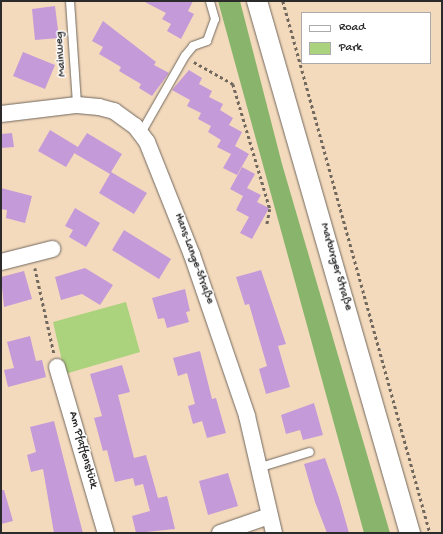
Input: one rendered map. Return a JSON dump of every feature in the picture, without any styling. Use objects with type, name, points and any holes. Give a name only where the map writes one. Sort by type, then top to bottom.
[{"type":"street","name":"Marburger Straße","points":[[257,1],[410,533]]},
{"type":"street","name":"Hans-Lange-Straße","points":[[1,114],[77,105],[114,111],[141,134],[192,255],[247,416],[274,533]]},
{"type":"street","points":[[1,262],[52,249]]},
{"type":"street","name":"Am Pfaffenstück","points":[[57,367],[106,533]]},
{"type":"street","points":[[220,533],[269,516]]},
{"type":"lane","name":"Mainweg","points":[[70,1],[77,105]]},
{"type":"lane","points":[[141,134],[185,56],[193,46],[207,41],[215,19],[210,1]]},
{"type":"lane","points":[[258,468],[310,452]]},
{"type":"path","points":[[283,1],[430,533]]},
{"type":"path","points":[[185,56],[233,84],[270,209],[267,224]]},
{"type":"path","points":[[31,254],[57,367]]},
{"type":"green space","points":[[218,1],[240,1],[282,164],[390,533],[364,533]]},
{"type":"green space","points":[[126,302],[140,352],[65,374],[53,322]]},
{"type":"building","points":[[143,1],[193,1],[188,11],[194,14],[181,39],[167,31],[171,24],[162,19],[166,13]]},
{"type":"building","points":[[55,6],[59,38],[35,40],[32,9]]},
{"type":"building","points":[[103,21],[156,62],[154,65],[169,73],[152,96],[139,88],[141,84],[119,71],[121,67],[99,54],[103,47],[92,41]]},
{"type":"building","points":[[23,52],[55,65],[45,89],[13,76]]},
{"type":"building","points":[[189,70],[202,78],[199,84],[212,91],[209,97],[223,104],[220,110],[233,118],[229,125],[242,132],[235,146],[249,154],[237,175],[223,168],[231,154],[217,147],[221,140],[208,132],[211,126],[198,119],[201,113],[187,106],[190,100],[172,90]]},
{"type":"building","points":[[50,130],[78,147],[66,167],[38,151]]},
{"type":"building","points":[[12,133],[14,147],[1,148],[1,134]]},
{"type":"building","points":[[87,133],[122,154],[111,172],[147,193],[134,214],[99,193],[110,174],[74,153]]},
{"type":"building","points":[[242,167],[255,174],[247,188],[261,195],[257,202],[269,208],[252,239],[240,233],[249,217],[236,210],[243,196],[230,189]]},
{"type":"building","points":[[1,188],[32,196],[25,223],[6,218],[7,210],[1,209]]},
{"type":"building","points":[[75,208],[100,223],[86,247],[69,237],[73,230],[65,226]]},
{"type":"building","points":[[124,230],[171,259],[159,279],[112,250]]},
{"type":"building","points":[[85,268],[113,285],[100,305],[82,294],[61,300],[55,277]]},
{"type":"building","points":[[261,270],[286,344],[278,346],[290,387],[266,394],[259,369],[267,366],[249,304],[245,305],[236,277]]},
{"type":"building","points":[[24,271],[32,299],[4,307],[1,277]]},
{"type":"building","points":[[185,289],[190,311],[186,312],[189,322],[167,328],[164,318],[158,319],[152,298]]},
{"type":"building","points":[[30,336],[36,361],[42,360],[46,377],[8,387],[4,370],[14,368],[7,342]]},
{"type":"building","points":[[200,351],[212,399],[216,398],[226,433],[207,438],[202,421],[193,424],[188,406],[195,404],[187,373],[178,376],[173,358]]},
{"type":"building","points":[[122,365],[130,392],[118,395],[134,458],[146,455],[158,498],[167,496],[175,529],[136,533],[132,516],[150,511],[143,484],[135,486],[133,478],[115,482],[107,450],[103,451],[94,418],[102,416],[90,374]]},
{"type":"building","points":[[314,403],[323,435],[303,440],[300,430],[286,434],[281,415]]},
{"type":"building","points":[[54,421],[83,533],[54,533],[43,469],[31,472],[27,455],[36,452],[30,427]]},
{"type":"building","points":[[325,458],[349,533],[327,533],[315,502],[304,464]]},
{"type":"building","points":[[228,473],[238,506],[208,515],[199,481]]},
{"type":"building","points":[[1,490],[4,490],[13,521],[1,524]]}]
